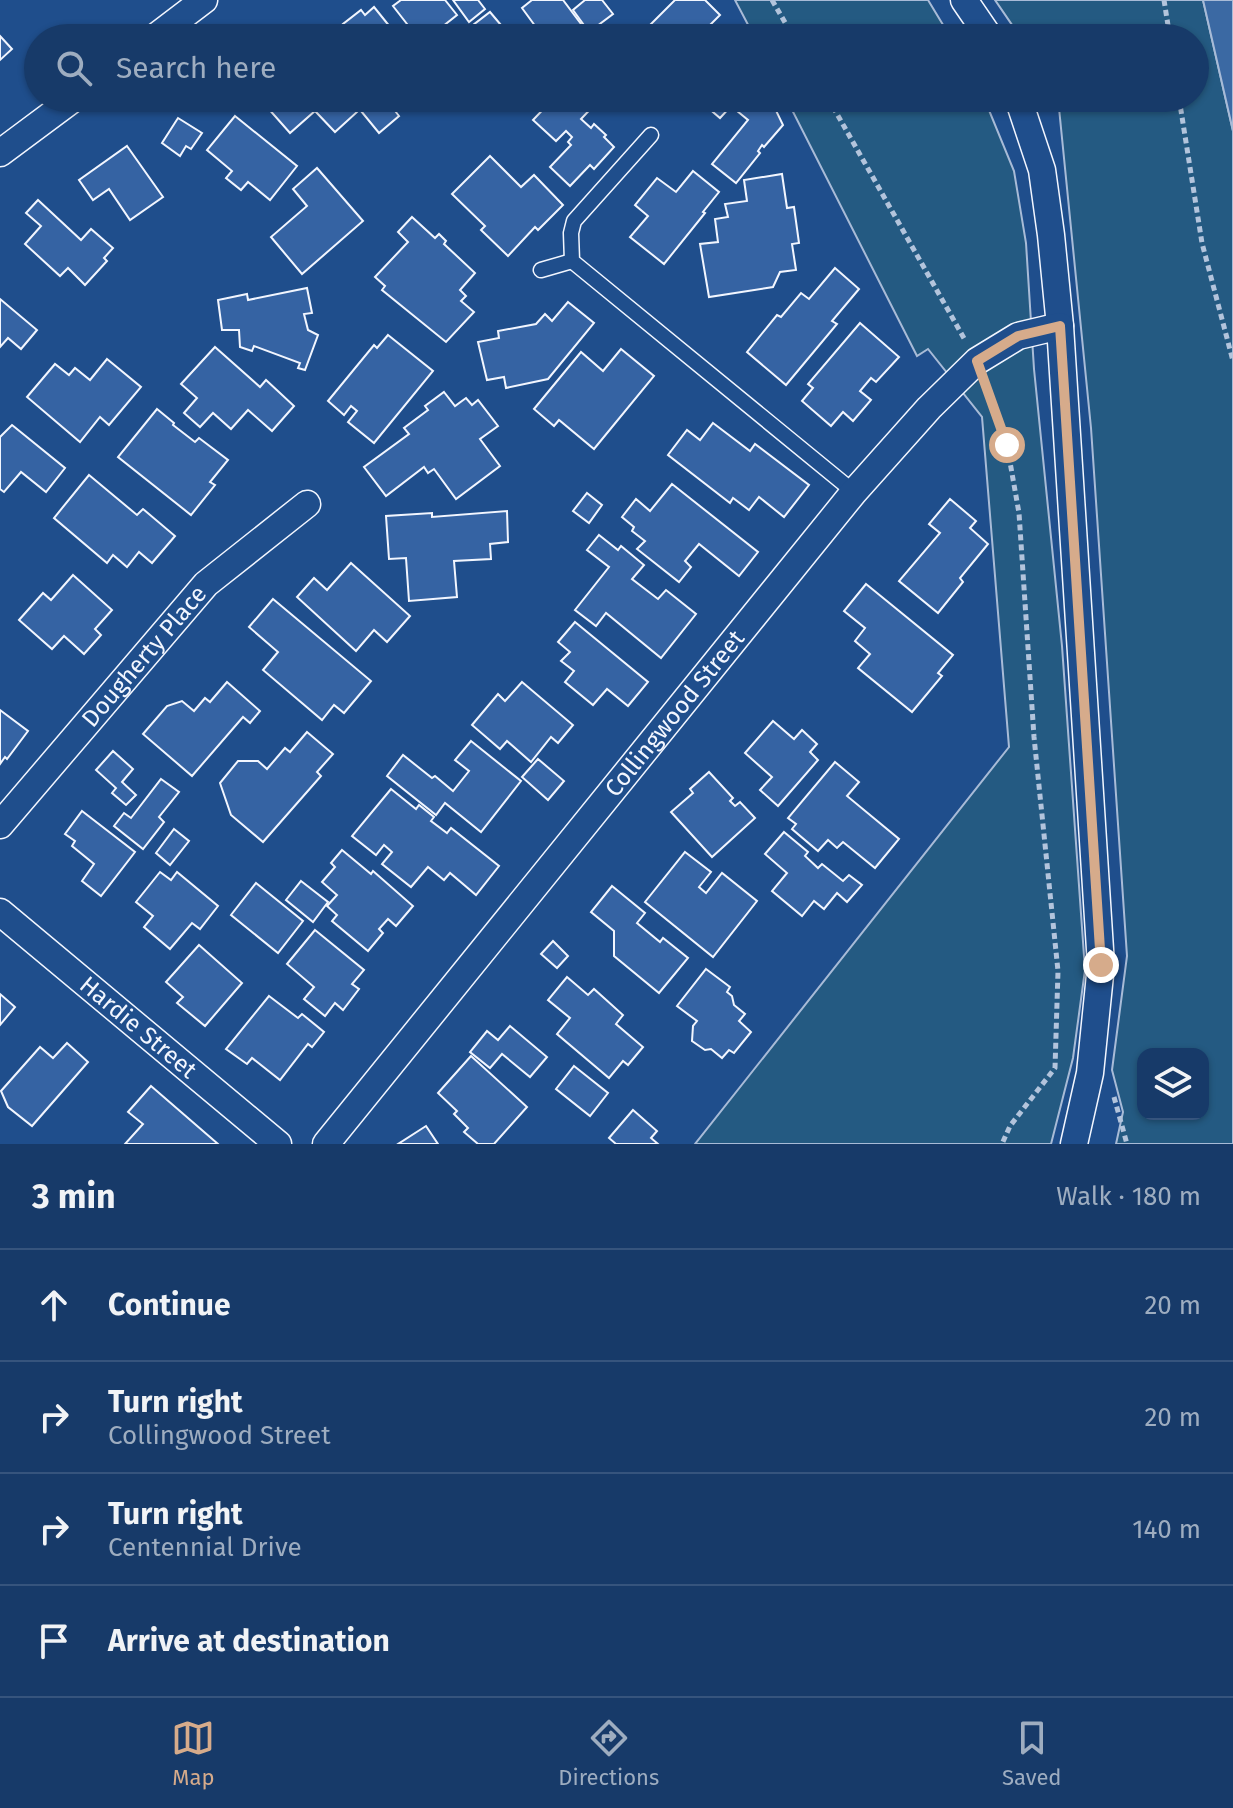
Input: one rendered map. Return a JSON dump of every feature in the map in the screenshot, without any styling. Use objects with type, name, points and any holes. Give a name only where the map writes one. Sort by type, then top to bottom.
[{"type":"street","points":[[172,24],[204,0]]},
{"type":"street","points":[[964,0],[980,24]]},
{"type":"street","points":[[0,153],[55,112]]},
{"type":"street","points":[[1023,112],[1042,170],[1060,326],[1101,965],[1090,1073],[1074,1144]]},
{"type":"street","name":"Collingwood Street","points":[[326,1144],[854,492],[929,408],[977,361],[1018,336],[1060,326]]},
{"type":"street","name":"Dougherty Place","points":[[0,825],[206,584],[307,504]]},
{"type":"street","name":"Hardie Street","points":[[0,912],[278,1144]]},
{"type":"lane","points":[[651,135],[574,221],[572,261],[854,492]]},
{"type":"lane","points":[[541,270],[572,261]]},
{"type":"path","points":[[772,0],[786,24]]},
{"type":"path","points":[[1164,0],[1168,24]]},
{"type":"path","points":[[836,112],[977,361],[1007,445],[1019,513],[1034,737],[1058,971],[1055,1068],[1010,1126],[1002,1144]]},
{"type":"path","points":[[1181,112],[1202,243],[1233,361]]},
{"type":"shaded area","points":[[735,0],[928,0],[943,24],[748,24]]},
{"type":"shaded area","points":[[995,0],[1203,0],[1208,24],[1011,24]]},
{"type":"shaded area","points":[[1203,0],[1233,0],[1233,131],[1209,24]]},
{"type":"shaded area","points":[[1209,26],[1233,131],[1233,1144],[1116,1144],[1123,1112],[1112,1070],[1127,956],[1091,428],[1059,112],[1209,112]]},
{"type":"shaded area","points":[[793,112],[990,112],[1014,171],[1026,243],[1034,369],[1062,646],[1085,970],[1073,1058],[1051,1144],[695,1144],[1009,747],[982,417],[928,349],[917,356]]},
{"type":"building","points":[[401,0],[445,0],[457,15],[446,24],[407,24],[393,6]]},
{"type":"building","points":[[453,0],[478,0],[485,9],[469,22]]},
{"type":"building","points":[[532,0],[563,0],[581,24],[534,24],[522,8]]},
{"type":"building","points":[[585,0],[602,0],[613,14],[600,24],[583,24],[573,10]]},
{"type":"building","points":[[675,0],[705,0],[720,15],[711,24],[651,24]]},
{"type":"building","points":[[374,7],[388,24],[343,24],[361,10],[365,15]]},
{"type":"building","points":[[490,12],[500,24],[474,24]]},
{"type":"building","points":[[0,36],[12,49],[0,60]]},
{"type":"building","points":[[271,112],[314,112],[290,133]]},
{"type":"building","points":[[316,112],[357,112],[335,132]]},
{"type":"building","points":[[362,112],[396,112],[399,116],[379,133]]},
{"type":"building","points":[[541,112],[588,112],[581,119],[591,128],[594,124],[614,147],[594,169],[590,165],[570,186],[550,167],[571,145],[568,142],[572,137],[566,131],[556,141],[533,120]]},
{"type":"building","points":[[738,112],[777,112],[783,125],[764,147],[762,145],[758,151],[760,153],[736,183],[712,164],[748,120]]},
{"type":"building","points":[[235,116],[297,166],[270,200],[248,182],[241,190],[226,178],[232,171],[207,150]]},
{"type":"building","points":[[178,118],[202,133],[191,149],[186,146],[180,156],[162,143]]},
{"type":"building","points":[[127,146],[163,197],[130,220],[109,189],[93,200],[79,180]]},
{"type":"building","points":[[490,156],[521,187],[534,175],[563,205],[538,230],[535,227],[508,256],[481,230],[485,226],[452,194]]},
{"type":"building","points":[[317,168],[363,221],[302,274],[271,237],[307,206],[293,189]]},
{"type":"building","points":[[693,171],[719,192],[664,264],[630,237],[648,216],[635,205],[657,178],[676,192]]},
{"type":"building","points":[[782,174],[787,208],[794,207],[799,243],[792,244],[796,270],[780,272],[773,287],[709,297],[700,244],[718,242],[715,219],[728,217],[725,204],[747,201],[744,180]]},
{"type":"building","points":[[38,200],[81,240],[91,229],[113,248],[104,258],[107,261],[85,285],[68,268],[60,276],[25,244],[41,226],[26,213]]},
{"type":"building","points":[[412,217],[435,238],[439,234],[446,241],[444,244],[475,273],[460,290],[466,296],[461,301],[474,312],[446,342],[382,290],[385,286],[375,277],[408,242],[398,232]]},
{"type":"building","points":[[835,268],[859,289],[832,321],[837,324],[786,385],[747,352],[777,315],[781,317],[801,293],[809,299]]},
{"type":"building","points":[[307,288],[312,313],[304,314],[308,330],[318,335],[305,370],[298,368],[300,363],[254,346],[252,351],[240,347],[239,330],[222,330],[218,300],[247,294],[248,300]]},
{"type":"building","points":[[0,299],[37,330],[21,349],[8,338],[0,347]]},
{"type":"building","points":[[568,302],[594,323],[548,379],[506,388],[504,377],[487,380],[478,342],[499,338],[498,331],[536,324],[545,314],[552,321]]},
{"type":"building","points":[[860,323],[899,357],[876,382],[871,378],[860,391],[871,400],[853,421],[843,412],[831,426],[802,401],[813,388],[808,384]]},
{"type":"building","points":[[388,335],[433,371],[374,443],[348,422],[357,411],[351,406],[344,415],[328,401],[374,345],[377,348]]},
{"type":"building","points":[[215,347],[260,387],[266,380],[294,406],[272,431],[248,410],[231,429],[213,413],[200,427],[184,413],[197,398],[181,384]]},
{"type":"building","points":[[621,349],[654,376],[594,449],[559,420],[554,426],[534,409],[581,352],[603,371]]},
{"type":"building","points":[[107,359],[141,387],[109,425],[100,417],[80,442],[27,397],[55,364],[69,375],[75,368],[90,380]]},
{"type":"building","points":[[444,392],[455,406],[466,398],[472,405],[478,400],[498,426],[480,439],[500,466],[456,499],[434,469],[428,473],[424,467],[386,496],[364,467],[409,434],[404,428],[428,410],[425,406]]},
{"type":"building","points":[[157,409],[195,442],[199,438],[228,460],[210,482],[215,485],[191,515],[118,457]]},
{"type":"building","points":[[713,423],[750,451],[755,444],[809,485],[784,517],[759,497],[749,510],[733,498],[730,503],[668,455],[687,430],[700,440]]},
{"type":"building","points":[[12,425],[65,468],[46,492],[21,472],[4,492],[0,489],[0,437]]},
{"type":"building","points":[[89,475],[137,515],[143,509],[175,536],[152,563],[139,552],[127,567],[113,555],[107,563],[54,518]]},
{"type":"building","points":[[672,484],[758,552],[739,576],[699,544],[685,561],[691,567],[679,582],[637,549],[645,541],[632,531],[634,527],[622,517],[636,499],[650,511]]},
{"type":"building","points":[[587,493],[602,505],[589,523],[573,511]]},
{"type":"building","points":[[950,499],[976,521],[970,528],[988,544],[960,578],[963,582],[938,613],[899,581],[940,533],[929,524]]},
{"type":"building","points":[[507,511],[508,542],[490,544],[491,559],[454,561],[457,597],[409,601],[406,558],[389,559],[386,516],[432,513],[432,517]]},
{"type":"building","points":[[599,535],[618,550],[621,546],[644,565],[632,579],[658,599],[666,590],[696,614],[661,658],[606,613],[596,626],[575,610],[609,567],[587,550]]},
{"type":"building","points":[[351,563],[410,616],[387,642],[374,630],[356,651],[297,597],[314,578],[327,590]]},
{"type":"building","points":[[73,575],[112,610],[95,629],[101,635],[84,654],[64,636],[52,649],[19,620],[43,593],[51,600]]},
{"type":"building","points":[[866,584],[953,655],[938,673],[942,676],[912,712],[858,668],[870,654],[855,641],[865,628],[844,611]]},
{"type":"building","points":[[273,599],[371,681],[344,713],[334,705],[322,720],[263,670],[278,652],[249,627]]},
{"type":"building","points":[[575,622],[648,682],[628,706],[607,689],[593,705],[565,682],[574,671],[561,661],[570,652],[558,642]]},
{"type":"building","points":[[227,682],[260,711],[250,723],[243,717],[192,776],[143,734],[167,706],[182,701],[194,711],[205,698],[210,702]]},
{"type":"building","points":[[522,682],[573,725],[558,743],[551,737],[531,762],[507,741],[500,749],[472,725],[498,694],[505,701]]},
{"type":"building","points":[[0,710],[28,731],[0,764]]},
{"type":"building","points":[[773,721],[794,739],[802,730],[817,744],[810,752],[818,760],[778,806],[760,790],[772,777],[745,753]]},
{"type":"building","points":[[307,732],[333,754],[317,772],[321,776],[263,842],[231,815],[220,783],[238,761],[258,761],[267,769],[285,748],[290,752]]},
{"type":"building","points":[[471,741],[521,781],[481,832],[445,803],[436,815],[387,776],[403,755],[453,791],[469,771],[455,760]]},
{"type":"building","points":[[113,751],[133,769],[122,782],[136,795],[126,805],[112,793],[116,788],[96,770]]},
{"type":"building","points":[[538,759],[564,781],[548,800],[522,777]]},
{"type":"building","points":[[835,762],[859,782],[847,796],[899,839],[875,868],[843,842],[837,848],[828,840],[818,851],[792,829],[796,824],[788,818]]},
{"type":"building","points":[[709,772],[733,798],[730,801],[735,806],[740,802],[755,818],[712,857],[671,812],[693,793],[690,789]]},
{"type":"building","points":[[161,779],[179,792],[159,817],[164,822],[143,849],[114,826],[124,813],[131,818]]},
{"type":"building","points":[[391,789],[416,809],[419,805],[434,817],[431,821],[447,833],[451,828],[499,866],[476,895],[450,873],[444,880],[428,867],[411,887],[382,864],[392,852],[384,845],[376,855],[352,836]]},
{"type":"building","points":[[82,811],[135,852],[101,896],[82,881],[94,864],[72,846],[75,841],[65,834]]},
{"type":"building","points":[[174,829],[189,841],[170,865],[156,853]]},
{"type":"building","points":[[784,832],[808,852],[805,856],[818,868],[822,864],[843,881],[849,875],[862,885],[847,902],[837,893],[824,909],[814,901],[802,916],[772,891],[787,873],[765,854]]},
{"type":"building","points":[[342,850],[371,874],[373,871],[413,906],[396,926],[388,919],[379,929],[383,933],[368,951],[332,921],[337,915],[327,906],[337,895],[322,882],[335,867],[331,863]]},
{"type":"building","points":[[685,852],[711,872],[699,887],[706,893],[722,873],[757,901],[713,957],[645,902]]},
{"type":"building","points":[[160,872],[171,880],[177,872],[218,906],[200,929],[192,923],[170,949],[144,927],[153,916],[136,902]]},
{"type":"building","points":[[301,881],[328,902],[313,922],[286,900]]},
{"type":"building","points":[[256,883],[303,921],[278,953],[231,915]]},
{"type":"building","points":[[612,886],[645,913],[637,923],[660,942],[663,938],[688,958],[659,993],[614,956],[614,931],[591,912]]},
{"type":"building","points":[[315,930],[364,970],[352,984],[359,989],[343,1010],[335,1003],[325,1016],[304,999],[314,987],[287,964]]},
{"type":"building","points":[[553,941],[568,956],[557,968],[541,954]]},
{"type":"building","points":[[199,945],[242,983],[205,1026],[177,1003],[183,997],[166,982]]},
{"type":"building","points":[[706,969],[730,987],[727,992],[732,996],[734,1005],[745,1014],[739,1021],[751,1032],[734,1053],[729,1050],[722,1058],[711,1049],[705,1050],[692,1041],[693,1026],[697,1021],[677,1006]]},
{"type":"building","points":[[567,977],[588,995],[594,989],[623,1015],[616,1024],[643,1047],[628,1065],[623,1061],[609,1078],[557,1034],[570,1018],[548,1000]]},
{"type":"building","points":[[0,994],[15,1007],[0,1025]]},
{"type":"building","points":[[269,996],[298,1018],[302,1014],[324,1032],[312,1047],[308,1044],[280,1080],[252,1058],[247,1064],[226,1049]]},
{"type":"building","points":[[510,1026],[547,1057],[530,1077],[502,1054],[490,1068],[470,1052],[487,1031],[498,1040]]},
{"type":"building","points":[[67,1043],[88,1062],[32,1126],[8,1107],[1,1091],[40,1047],[53,1058]]},
{"type":"building","points":[[471,1056],[527,1107],[494,1144],[478,1144],[464,1132],[468,1128],[454,1114],[457,1111],[438,1093]]},
{"type":"building","points":[[574,1066],[608,1093],[590,1116],[556,1089]]},
{"type":"building","points":[[151,1086],[218,1144],[125,1144],[143,1124],[128,1112]]},
{"type":"building","points":[[633,1110],[657,1131],[651,1138],[658,1144],[616,1144],[609,1138]]},
{"type":"building","points":[[426,1126],[438,1144],[398,1144]]},
{"type":"route","points":[[1007,445],[977,361],[1018,336],[1060,326],[1101,965]]}]
